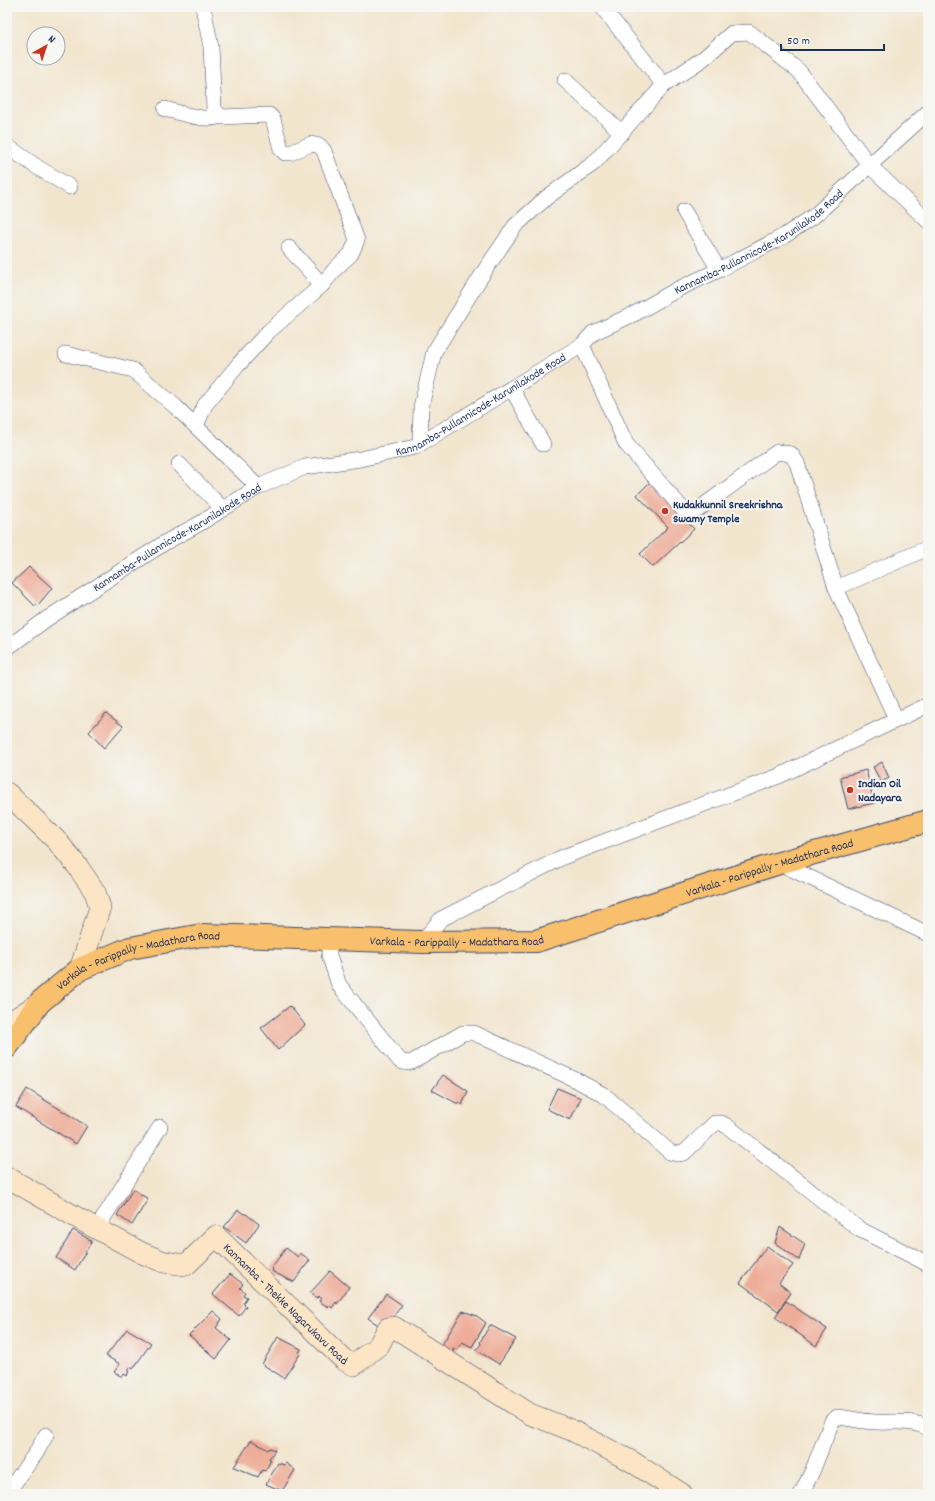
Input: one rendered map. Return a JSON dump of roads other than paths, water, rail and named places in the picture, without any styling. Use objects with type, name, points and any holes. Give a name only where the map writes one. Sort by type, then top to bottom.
[{"type":"main road","points":[[7,793],[58,841],[95,892],[100,907],[80,969]]},
{"type":"main road","name":"Varkala - Parippally - Madathara Road","points":[[7,1047],[40,1002],[80,969],[130,948],[202,935],[422,942],[536,941],[780,863],[928,821]]},
{"type":"main road","points":[[7,1024],[40,1002]]},
{"type":"main road","name":"Kannamba - Thekke Nagarukavu Road","points":[[7,1177],[142,1253],[164,1262],[186,1265],[216,1236],[344,1360],[354,1365],[379,1345],[388,1328],[394,1327],[530,1414],[571,1430],[630,1461],[682,1494]]},
{"type":"street","points":[[203,7],[211,47],[214,109],[219,116]]},
{"type":"street","points":[[602,7],[664,85]]},
{"type":"street","points":[[420,444],[421,407],[434,352],[487,267],[515,226],[546,198],[594,163],[664,85],[704,58],[732,33],[749,32],[799,71],[870,166],[928,221]]},
{"type":"street","points":[[565,80],[622,133]]},
{"type":"street","points":[[165,109],[204,118],[215,118],[219,116],[269,115],[273,119],[281,149],[285,153],[290,153],[311,144],[320,146],[324,151],[357,240],[351,254],[336,268],[322,286],[268,332],[238,365],[204,405],[196,426]]},
{"type":"street","name":"Kannamba-Pullannicode-Karunilakode Road","points":[[7,648],[48,618],[166,542],[258,488],[305,467],[360,459],[415,447],[582,345],[594,333],[636,313],[678,289],[719,270],[784,236],[814,216],[928,112]]},
{"type":"street","points":[[7,146],[37,167],[70,187]]},
{"type":"street","points":[[684,211],[719,270]]},
{"type":"street","points":[[289,248],[322,286]]},
{"type":"street","points":[[582,345],[626,444],[686,513],[699,509],[777,452],[791,454],[797,463],[836,588],[896,720]]},
{"type":"street","points":[[66,354],[133,370],[176,407],[258,488]]},
{"type":"street","points":[[512,389],[543,444]]},
{"type":"street","points":[[179,464],[224,509]]},
{"type":"street","points":[[836,588],[928,548]]},
{"type":"street","points":[[422,942],[441,919],[563,857],[779,776],[928,705]]},
{"type":"street","points":[[780,863],[928,934]]},
{"type":"street","points":[[329,939],[329,955],[339,985],[400,1061],[407,1063],[412,1062],[463,1033],[474,1033],[576,1080],[604,1095],[670,1152],[677,1154],[684,1153],[716,1123],[721,1123],[727,1126],[859,1228],[928,1264]]},
{"type":"street","points":[[97,1228],[160,1127]]},
{"type":"street","points":[[802,1494],[832,1421],[836,1417],[876,1422],[914,1422],[928,1428]]},
{"type":"street","points":[[7,1493],[36,1453],[46,1435]]},
{"type":"place","name":"Kudakkunnil Sreekrishna Swamy Temple","points":[[665,511]]},
{"type":"place","name":"Indian Oil Nadayara","points":[[850,790]]}]
